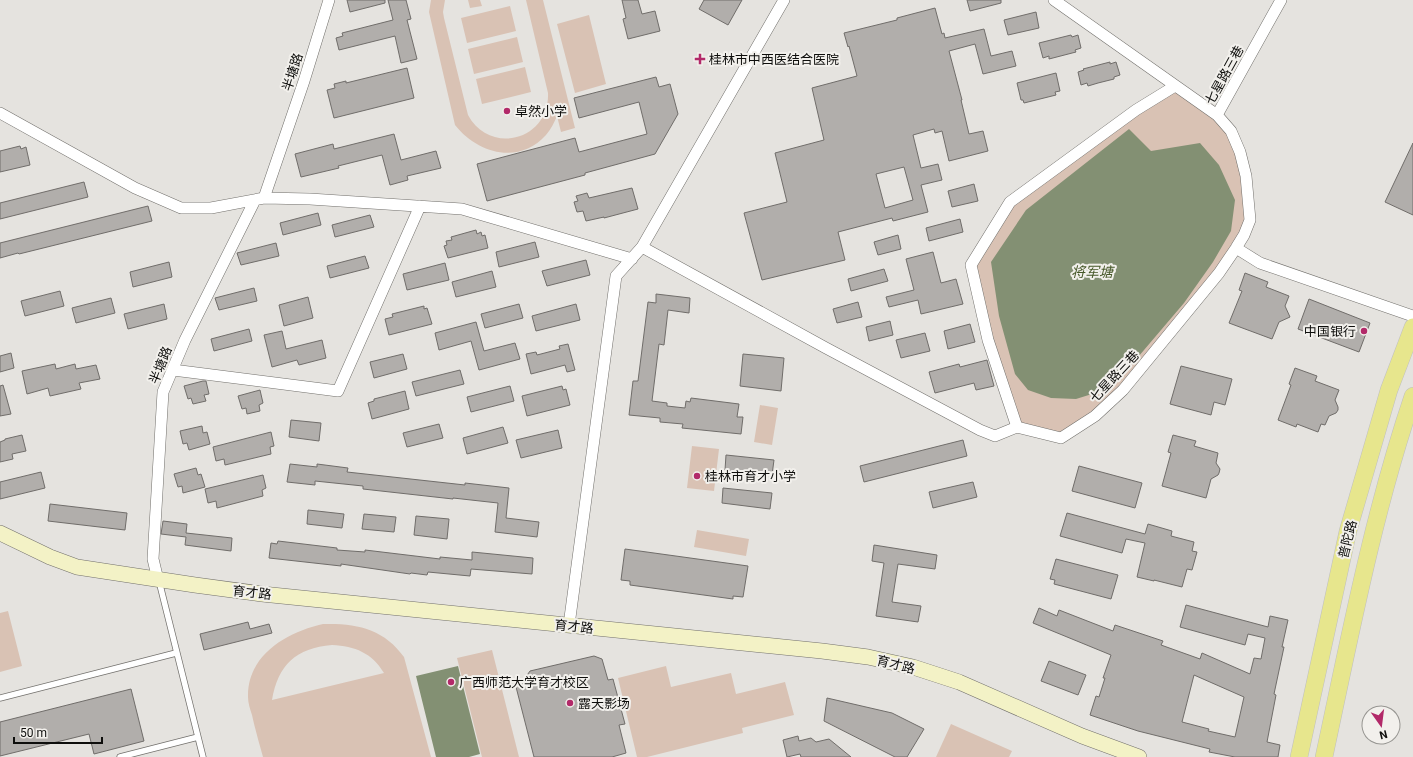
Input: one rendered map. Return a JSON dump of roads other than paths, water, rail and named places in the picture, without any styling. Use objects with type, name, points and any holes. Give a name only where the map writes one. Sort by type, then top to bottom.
[{"type":"main road","name":"普陀路","points":[[1299,757],[1348,532],[1390,390],[1413,327]]},
{"type":"main road","name":"普陀路","points":[[1324,757],[1371,539],[1413,396]]},
{"type":"main road","name":"育才路","points":[[0,533],[50,557],[77,567],[158,580],[262,594],[822,651],[868,657],[913,667],[959,682],[1082,736],[1139,757]]},
{"type":"street","name":"半塘路","points":[[158,580],[153,559],[163,392],[185,340],[259,199],[304,81],[329,0]]},
{"type":"street","points":[[569,625],[616,276],[642,247],[784,0]]},
{"type":"street","points":[[1054,0],[1217,115]]},
{"type":"street","name":"七星路三巷","points":[[1017,428],[1061,438],[1095,416],[1123,390],[1219,273],[1236,248],[1244,235],[1250,220],[1246,176],[1240,152],[1231,131],[1217,115],[1281,0]]},
{"type":"street","points":[[642,247],[826,348],[980,430],[995,436],[1017,428],[988,340],[971,265],[1010,202],[1136,110],[1175,86]]},
{"type":"street","points":[[0,113],[135,188],[181,208],[211,208],[259,199],[310,199],[462,209],[632,259]]},
{"type":"street","points":[[173,370],[338,391],[420,206]]},
{"type":"street","points":[[1236,248],[1260,263],[1413,316]]},
{"type":"lane","points":[[158,580],[203,757]]},
{"type":"lane","points":[[0,698],[176,653]]},
{"type":"lane","points":[[120,757],[198,737]]},
{"type":"water","name":"将军塘","points":[[1129,129],[1151,151],[1200,143],[1219,165],[1235,200],[1231,231],[1213,262],[1184,303],[1127,370],[1109,387],[1076,399],[1051,398],[1028,390],[1015,374],[999,316],[991,262],[1026,210]]},
{"type":"water","points":[[458,666],[480,754],[469,757],[436,757],[416,676]]},
{"type":"place","name":"桂林市中西医结合医院","points":[[700,59]]},
{"type":"place","name":"卓然小学","points":[[507,111]]},
{"type":"place","name":"中国银行","points":[[1364,331]]},
{"type":"place","name":"桂林市育才小学","points":[[697,476]]},
{"type":"place","name":"广西师范大学育才校区","points":[[451,682]]},
{"type":"place","name":"露天影场","points":[[570,703]]}]
